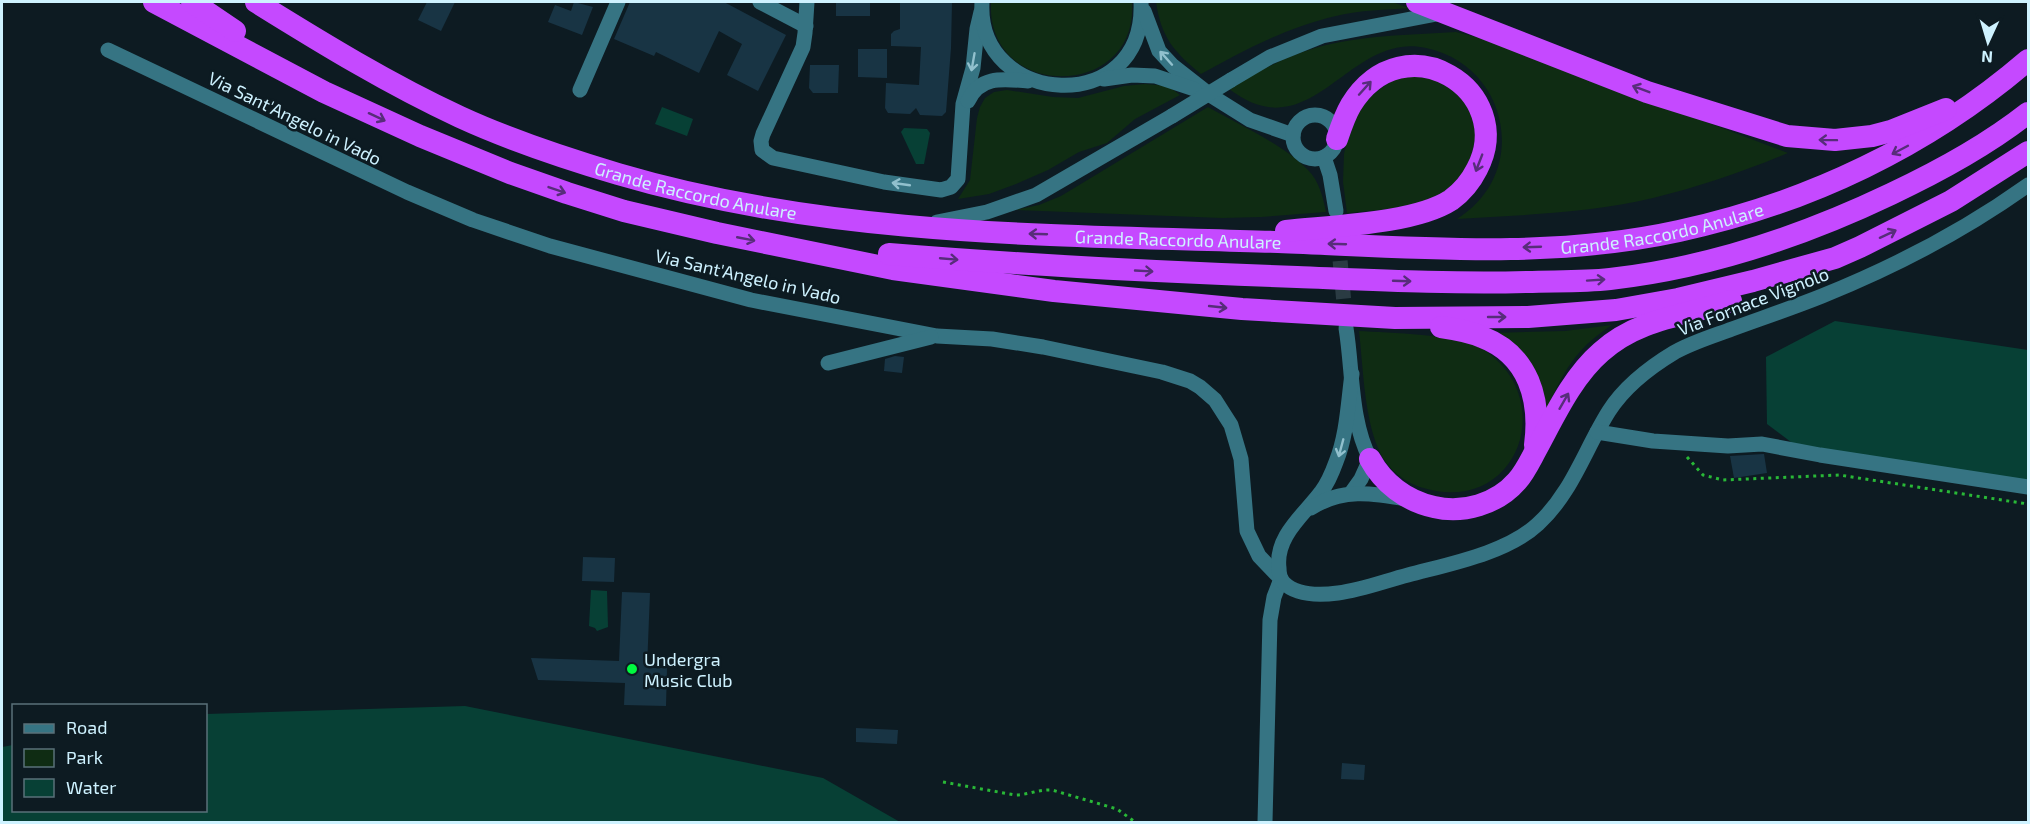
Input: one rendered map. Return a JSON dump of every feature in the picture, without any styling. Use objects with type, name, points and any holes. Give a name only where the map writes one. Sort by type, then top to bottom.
[{"type":"highway","name":"Grande Raccordo Anulare","points":[[192,2],[324,92]]},
{"type":"highway","name":"Grande Raccordo Anulare","points":[[256,2],[412,93],[461,117],[506,136],[590,165],[652,183],[718,199],[828,218],[1014,233],[1205,240],[1493,248],[1607,243],[1670,233],[1747,213],[1836,182],[1909,146],[2001,83],[2028,60]]},
{"type":"highway","name":"Grande Raccordo Anulare","points":[[270,2],[317,39]]},
{"type":"highway","points":[[1418,2],[1647,92],[1786,136],[1803,139],[1852,140],[1891,132],[1925,119],[2001,83]]},
{"type":"highway","name":"Grande Raccordo Anulare","points":[[156,4],[324,92],[456,152],[567,194],[685,226],[893,269],[1054,291],[1242,309],[1395,318],[1528,317],[1616,310],[1712,291],[1835,258],[1934,210],[2028,152]]},
{"type":"highway","points":[[1205,240],[1376,221],[1432,209],[1450,200],[1470,181],[1480,162],[1485,130],[1484,121],[1476,104],[1459,82],[1435,69],[1407,66],[1388,70],[1367,84],[1350,106],[1330,148]]},
{"type":"highway","name":"Grande Raccordo Anulare","points":[[786,246],[1031,266],[1232,275],[1436,282],[1610,279],[1722,258],[1823,224],[1937,172],[2008,129],[2028,113]]},
{"type":"highway","points":[[1370,459],[1391,486],[1415,501],[1448,510],[1482,504],[1499,496],[1523,474],[1579,376],[1599,354],[1624,334],[1640,326],[1724,304],[1770,288],[1835,258]]},
{"type":"highway","points":[[1395,318],[1465,331],[1484,337],[1499,346],[1514,360],[1532,386],[1538,424],[1535,452]]},
{"type":"street","points":[[580,90],[618,2]]},
{"type":"street","points":[[760,2],[806,26]]},
{"type":"street","points":[[807,2],[806,26],[799,57],[763,134],[761,146],[764,153],[773,158],[878,180],[941,190],[957,182],[964,97],[975,59],[977,29],[982,7]]},
{"type":"street","points":[[1098,80],[1120,65],[1133,46],[1140,25],[1141,2]]},
{"type":"street","points":[[1141,2],[1155,44],[1165,59],[1210,95],[1250,120],[1293,135]]},
{"type":"street","points":[[982,7],[987,35],[999,57],[1016,72],[1042,82]]},
{"type":"street","points":[[915,226],[987,212],[1036,195],[1269,57],[1322,36],[1448,12]]},
{"type":"street","name":"Via Sant'Angelo in Vado","points":[[108,50],[369,175],[487,226],[568,251],[738,297],[937,336],[992,339],[1055,349],[1171,374],[1200,387],[1220,407],[1231,425],[1240,451],[1247,531],[1259,556],[1281,579]]},
{"type":"street","points":[[963,112],[972,93],[980,85],[998,80],[1070,85],[1132,75],[1155,76],[1210,95]]},
{"type":"street","points":[[1330,148],[1312,159],[1300,153],[1293,135],[1301,122],[1312,116],[1326,118],[1335,126],[1330,148],[1330,175],[1336,211]]},
{"type":"street","name":"Via Fornace Vignolo","points":[[1281,579],[1287,586],[1301,592],[1338,593],[1449,564],[1511,542],[1536,526],[1557,505],[1608,412],[1626,390],[1650,369],[1697,342],[1823,295],[1887,267],[1967,225],[2028,185]]},
{"type":"street","points":[[1346,328],[1359,429],[1370,459],[1351,493]]},
{"type":"street","points":[[828,363],[937,336]]},
{"type":"street","points":[[1265,822],[1270,620],[1274,597],[1281,579],[1278,558],[1281,545],[1330,478],[1342,447],[1352,374]]},
{"type":"street","points":[[1597,432],[1634,439],[1673,442],[1728,446],[1762,444],[1820,455],[2028,486]]},
{"type":"street","points":[[1302,515],[1320,502],[1351,493],[1368,493],[1415,501]]},
{"type":"path","points":[[1673,442],[1703,475],[1722,480],[1839,475],[2028,504]]},
{"type":"path","points":[[942,782],[1015,795],[1044,789],[1052,790],[1117,808],[1135,822]]},
{"type":"green space","points":[[991,2],[1132,2],[1128,34],[1112,57],[1089,71],[1062,76],[1035,72],[1012,58],[996,35]]},
{"type":"green space","points":[[1156,2],[1392,2],[1409,8],[1354,12],[1301,26],[1233,56],[1201,74],[1170,43],[1161,25]]},
{"type":"green space","points":[[1456,32],[1492,41],[1788,153],[1705,184],[1629,203],[1555,213],[1457,219],[1480,199],[1495,176],[1501,150],[1500,123],[1492,98],[1477,76],[1454,59],[1426,48],[1398,48],[1374,56],[1307,100],[1283,107],[1257,105],[1228,88],[1270,66],[1315,48],[1350,40],[1385,36]]},
{"type":"green space","points":[[1401,74],[1442,81],[1470,106],[1476,136],[1469,165],[1448,190],[1423,202],[1389,209],[1347,213],[1343,182],[1344,154],[1358,105]]},
{"type":"green space","points":[[1145,84],[1168,86],[1180,95],[1135,119],[1107,143],[1079,152],[1048,170],[1016,184],[989,194],[958,199],[970,180],[980,107],[985,98],[994,92],[1007,90],[1053,97],[1078,98],[1124,86]]},
{"type":"green space","points":[[1208,107],[1260,136],[1298,161],[1318,184],[1326,212],[1222,218],[1015,210],[1039,205],[1061,196]]},
{"type":"green space","points":[[1612,325],[1587,344],[1570,364],[1544,415],[1492,333],[1565,331]]},
{"type":"green space","points":[[1359,331],[1422,335],[1470,343],[1481,348],[1505,369],[1519,395],[1523,422],[1517,448],[1503,470],[1482,486],[1454,492],[1420,487],[1395,472],[1381,455],[1373,435],[1365,390]]},
{"type":"water","points":[[662,107],[693,119],[687,136],[655,124]]},
{"type":"water","points":[[904,128],[927,129],[930,133],[924,164],[916,164],[901,132]]},
{"type":"water","points":[[1835,321],[2028,350],[2028,481],[1795,445],[1767,424],[1766,357]]},
{"type":"water","points":[[591,590],[607,591],[608,627],[597,631],[589,626]]},
{"type":"water","points":[[465,706],[823,778],[900,822],[2,822],[2,747],[12,745],[12,812],[207,812],[207,714]]},
{"type":"building","points":[[427,2],[455,2],[441,31],[418,20]]},
{"type":"building","points":[[574,2],[593,7],[582,35],[548,22],[555,5],[571,11]]},
{"type":"building","points":[[630,2],[724,2],[786,35],[758,91],[727,75],[742,44],[719,31],[699,73],[656,52],[654,56],[614,39]]},
{"type":"building","points":[[836,2],[870,2],[870,16],[836,16]]},
{"type":"building","points":[[900,2],[952,2],[946,112],[942,116],[920,115],[916,108],[910,114],[888,113],[885,108],[886,83],[919,85],[921,47],[891,46],[891,34],[900,29]]},
{"type":"building","points":[[858,49],[887,49],[887,78],[858,77]]},
{"type":"building","points":[[810,65],[839,65],[838,93],[813,93],[809,88]]},
{"type":"building","points":[[895,356],[904,357],[902,373],[884,371],[885,359]]},
{"type":"building","points":[[1764,454],[1767,473],[1734,478],[1730,456]]},
{"type":"building","points":[[583,557],[615,558],[614,582],[582,581]]},
{"type":"building","points":[[622,592],[650,593],[647,668],[667,668],[666,706],[624,705],[625,683],[538,680],[531,658],[619,661]]},
{"type":"building","points":[[856,728],[898,730],[897,744],[856,742]]},
{"type":"building","points":[[1342,763],[1365,765],[1364,780],[1341,779]]},
{"type":"tunnel","points":[[1338,238],[1346,325]]},
{"type":"place","name":"Undergra Music Club","points":[[632,669]]}]
